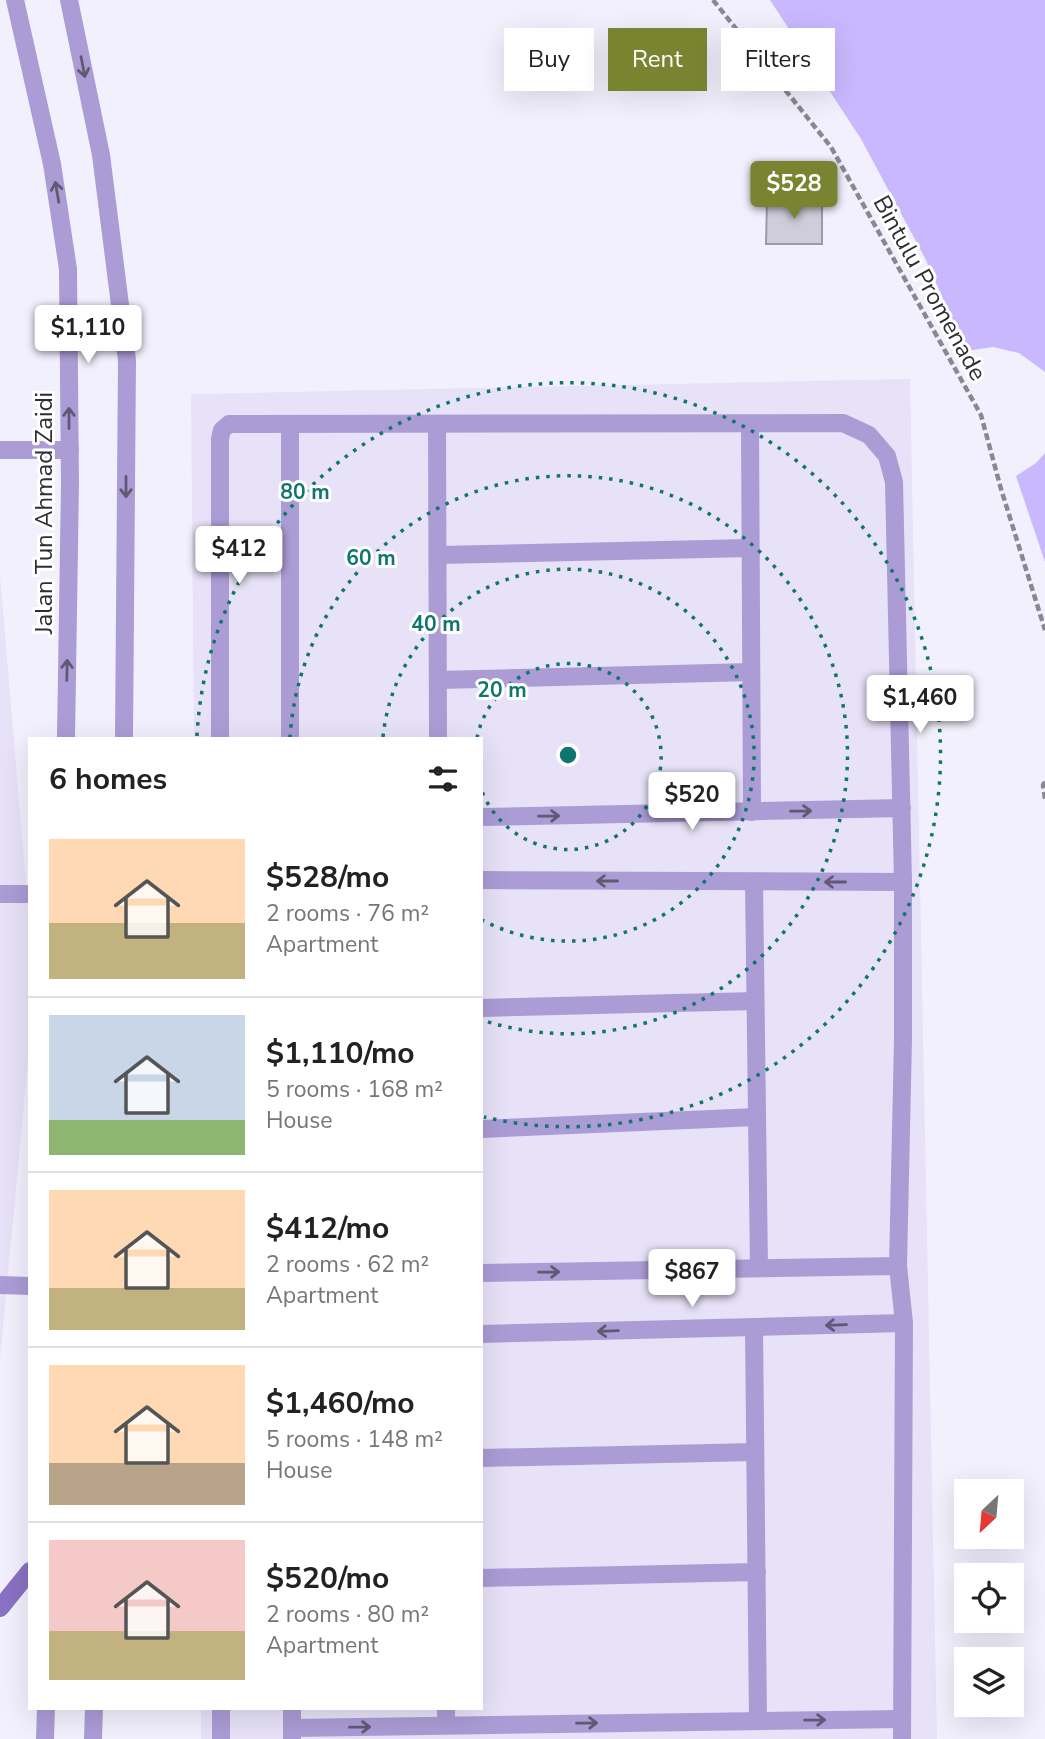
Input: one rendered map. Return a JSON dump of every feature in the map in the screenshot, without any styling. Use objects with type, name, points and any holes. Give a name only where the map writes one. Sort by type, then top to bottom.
[{"type":"main road","points":[[0,1608],[28,1573]]},
{"type":"street","name":"Jalan Tun Ahmad Zaidi","points":[[15,0],[52,164],[68,269],[70,450],[66,737]]},
{"type":"street","points":[[69,0],[101,155],[127,360],[124,737]]},
{"type":"street","points":[[220,737],[220,439],[222,430],[229,424],[843,423],[869,435],[887,456],[894,482],[903,882],[898,1266],[904,1323],[902,1739]]},
{"type":"street","points":[[290,424],[290,737]]},
{"type":"street","points":[[437,424],[438,737]]},
{"type":"street","points":[[750,424],[752,812]]},
{"type":"street","points":[[0,450],[70,450]]},
{"type":"street","points":[[438,555],[750,548]]},
{"type":"street","points":[[438,680],[751,672]]},
{"type":"street","points":[[483,817],[902,808]]},
{"type":"street","points":[[483,880],[903,882]]},
{"type":"street","points":[[754,882],[759,1268]]},
{"type":"street","points":[[0,894],[28,894]]},
{"type":"street","points":[[483,1008],[755,1001]]},
{"type":"street","points":[[483,1129],[757,1117]]},
{"type":"street","points":[[483,1273],[898,1266]]},
{"type":"street","points":[[0,1285],[28,1286]]},
{"type":"street","points":[[483,1334],[904,1323]]},
{"type":"street","points":[[754,1327],[758,1721]]},
{"type":"street","points":[[483,1458],[755,1452]]},
{"type":"street","points":[[483,1578],[757,1572]]},
{"type":"street","points":[[45,1739],[46,1710]]},
{"type":"street","points":[[93,1739],[94,1710]]},
{"type":"street","points":[[221,1710],[221,1739]]},
{"type":"street","points":[[292,1710],[292,1733],[446,1717],[758,1721],[901,1719]]},
{"type":"path","name":"Bintulu Promenade","points":[[713,0],[831,147],[981,415],[1045,630]]},
{"type":"path","points":[[1045,782],[1045,799]]},
{"type":"shaded area","points":[[770,0],[1045,0],[1045,372],[1019,353],[993,347],[966,351],[926,260],[861,139],[830,91],[835,91],[835,28],[788,28]]},
{"type":"shaded area","points":[[910,379],[937,1739],[201,1739],[201,1710],[483,1710],[483,737],[194,737],[191,394]]},
{"type":"shaded area","points":[[1045,453],[1045,562],[1016,476],[1036,463]]},
{"type":"shaded area","points":[[0,575],[28,907],[28,1060],[0,1360]]},
{"type":"building","points":[[767,198],[822,199],[822,244],[766,244]]}]
